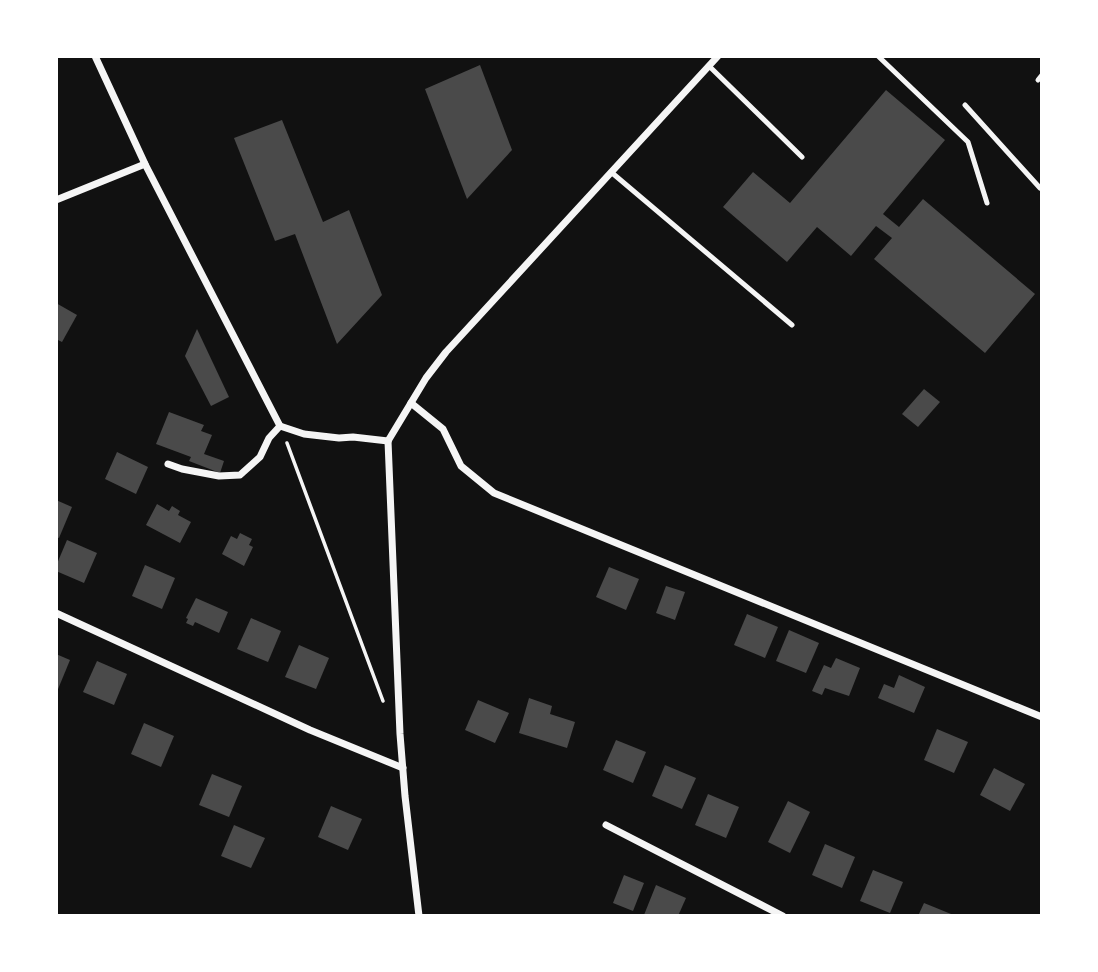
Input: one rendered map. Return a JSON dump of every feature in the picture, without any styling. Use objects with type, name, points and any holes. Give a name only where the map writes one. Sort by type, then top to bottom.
[{"type":"street","points":[[96,56],[145,164],[281,426],[304,434],[388,441]]},
{"type":"street","points":[[419,916],[400,734],[388,441],[426,378],[446,352],[718,56]]},
{"type":"street","points":[[56,200],[145,164]]},
{"type":"street","points":[[411,403],[443,429],[461,466],[494,493],[1042,717]]},
{"type":"street","points":[[168,464],[219,476],[240,475],[260,457],[269,438],[281,426]]},
{"type":"street","points":[[56,613],[310,730],[403,768]]},
{"type":"street","points":[[606,825],[783,916]]},
{"type":"lane","points":[[878,56],[968,142],[987,204]]},
{"type":"lane","points":[[709,66],[802,157]]},
{"type":"lane","points":[[965,105],[1041,189]]},
{"type":"lane","points":[[611,172],[792,326]]},
{"type":"path","points":[[281,426],[386,709]]},
{"type":"building","points":[[480,65],[512,150],[467,199],[425,89]]},
{"type":"building","points":[[886,90],[945,140],[883,214],[899,227],[923,199],[1035,294],[985,353],[874,259],[892,238],[876,226],[851,256],[817,227],[787,262],[723,207],[753,172],[790,203]]},
{"type":"building","points":[[282,120],[323,222],[349,210],[382,295],[337,344],[295,234],[275,241],[234,138]]},
{"type":"building","points":[[56,303],[77,315],[62,342],[56,339]]},
{"type":"building","points":[[197,329],[229,397],[211,406],[185,356]]},
{"type":"building","points":[[924,389],[940,402],[918,427],[902,414]]},
{"type":"building","points":[[169,412],[204,425],[201,431],[212,435],[204,454],[224,461],[220,473],[189,461],[191,457],[156,444]]},
{"type":"building","points":[[117,452],[148,467],[136,494],[105,479]]},
{"type":"building","points":[[56,500],[72,507],[59,538],[56,537]]},
{"type":"building","points":[[157,504],[169,511],[172,506],[180,511],[178,515],[191,522],[180,543],[146,525]]},
{"type":"building","points":[[240,533],[252,539],[249,545],[253,547],[244,566],[222,554],[231,536],[237,539]]},
{"type":"building","points":[[67,540],[97,553],[84,583],[56,571]]},
{"type":"building","points":[[145,565],[175,578],[162,609],[132,596]]},
{"type":"building","points":[[609,567],[639,579],[626,610],[596,597]]},
{"type":"building","points":[[666,586],[685,592],[675,620],[656,613]]},
{"type":"building","points":[[196,598],[228,612],[219,633],[195,622],[193,626],[186,623]]},
{"type":"building","points":[[747,614],[778,627],[765,658],[734,645]]},
{"type":"building","points":[[251,618],[281,631],[268,662],[237,649]]},
{"type":"building","points":[[789,630],[819,643],[806,673],[776,661]]},
{"type":"building","points":[[299,645],[329,658],[316,689],[285,677]]},
{"type":"building","points":[[56,654],[70,660],[56,694]]},
{"type":"building","points":[[836,658],[860,668],[849,696],[825,688],[822,695],[812,691],[824,665],[831,668]]},
{"type":"building","points":[[97,661],[127,674],[114,705],[83,692]]},
{"type":"building","points":[[899,675],[925,687],[914,713],[878,698],[884,684],[894,688]]},
{"type":"building","points":[[529,698],[552,706],[550,714],[575,722],[567,748],[519,733]]},
{"type":"building","points":[[478,700],[509,713],[495,743],[465,730]]},
{"type":"building","points":[[144,723],[174,736],[161,767],[131,754]]},
{"type":"building","points":[[937,729],[968,742],[954,773],[924,760]]},
{"type":"building","points":[[616,740],[646,752],[633,783],[603,770]]},
{"type":"building","points":[[665,765],[696,778],[682,809],[652,796]]},
{"type":"building","points":[[994,768],[1025,784],[1010,811],[980,795]]},
{"type":"building","points":[[212,774],[242,786],[229,817],[199,805]]},
{"type":"building","points":[[708,794],[739,807],[726,838],[695,825]]},
{"type":"building","points":[[788,801],[810,812],[790,853],[768,842]]},
{"type":"building","points":[[331,806],[362,819],[348,850],[318,837]]},
{"type":"building","points":[[234,825],[265,838],[251,868],[221,856]]},
{"type":"building","points":[[825,844],[855,857],[842,888],[812,875]]},
{"type":"building","points":[[873,870],[903,882],[890,913],[860,901]]},
{"type":"building","points":[[624,875],[644,883],[633,911],[613,903]]},
{"type":"building","points":[[656,885],[686,898],[678,916],[644,915]]},
{"type":"building","points":[[924,903],[956,916],[918,916]]}]
